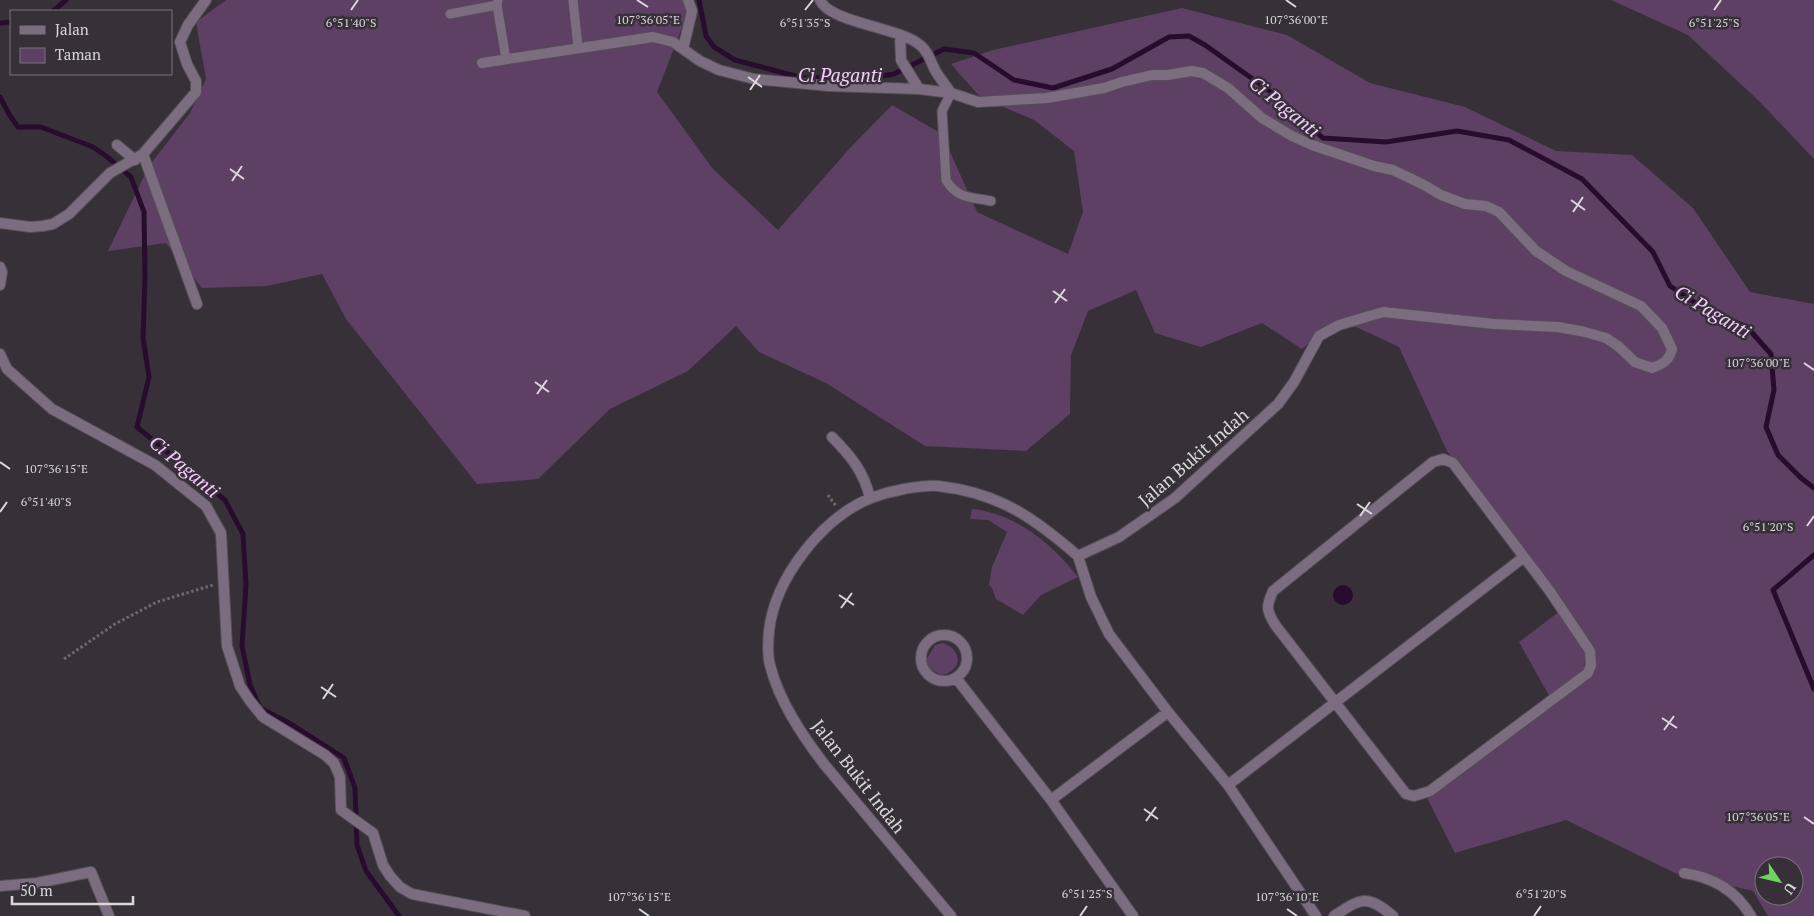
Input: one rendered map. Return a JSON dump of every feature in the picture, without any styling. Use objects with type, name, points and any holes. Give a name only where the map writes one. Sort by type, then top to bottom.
[{"type":"street","points":[[0,223],[30,226],[53,224],[69,214],[110,173],[137,158],[196,92],[196,81],[187,64],[180,42],[188,25],[206,0]]},
{"type":"street","points":[[683,49],[692,11],[688,0]]},
{"type":"street","points":[[820,0],[828,10],[845,18],[900,35],[920,44],[951,94]]},
{"type":"street","points":[[900,35],[902,60],[919,89]]},
{"type":"street","points":[[482,63],[653,37],[673,42],[700,61],[719,70],[754,79],[829,86],[919,89],[951,94]]},
{"type":"street","name":"Jalan Bukit Indah","points":[[950,916],[810,746],[788,708],[770,664],[768,642],[770,620],[777,595],[794,565],[812,542],[842,515],[870,498],[920,486],[936,486],[998,500],[1044,527],[1078,556],[1119,537],[1175,498],[1278,404],[1294,382],[1319,336],[1339,325],[1383,312],[1494,324],[1558,327],[1585,332],[1606,338],[1635,362],[1652,368],[1664,363],[1670,356],[1672,349],[1662,328],[1641,306],[1566,271],[1536,251],[1499,212],[1486,206],[1465,204],[1441,195],[1393,170],[1374,166],[1292,136],[1262,118],[1228,88],[1203,73],[1191,71],[1168,75],[1152,75],[1104,88],[1047,98],[978,102],[951,94]]},
{"type":"street","points":[[117,145],[137,158],[197,304]]},
{"type":"street","points":[[0,267],[2,272],[0,285]]},
{"type":"street","points":[[0,354],[6,369],[52,409],[155,465],[206,506],[221,533],[227,646],[240,686],[263,717],[325,755],[334,763],[340,777],[341,810],[373,833],[383,865],[400,887],[412,894],[525,916]]},
{"type":"street","points":[[832,437],[850,455],[866,482],[870,498]]},
{"type":"street","points":[[1444,458],[1453,463],[1524,557],[1590,651],[1591,665],[1588,673],[1430,792],[1414,796],[1406,794],[1268,614],[1268,602],[1273,591],[1433,462],[1444,458]]},
{"type":"street","points":[[1078,556],[1092,597],[1109,634],[1168,712],[1228,785],[1316,916]]},
{"type":"street","points":[[1228,785],[1524,557]]},
{"type":"street","points":[[942,634],[952,636],[961,641],[966,650],[967,661],[964,671],[956,678],[946,681],[936,680],[927,674],[922,665],[921,655],[924,645],[932,638],[942,634]]},
{"type":"street","points":[[956,678],[1051,800],[1133,916]]},
{"type":"street","points":[[1051,800],[1168,712]]},
{"type":"street","points":[[0,886],[37,883],[91,872],[109,916]]},
{"type":"street","points":[[1684,873],[1708,878],[1726,887],[1744,904],[1751,916]]},
{"type":"street","points":[[1334,916],[1354,903],[1369,901],[1375,902],[1393,916]]},
{"type":"lane","points":[[573,0],[578,47]]},
{"type":"lane","points":[[450,14],[498,2],[506,59]]},
{"type":"lane","points":[[951,94],[942,111],[946,180],[951,190],[960,195],[991,201]]},
{"type":"path","points":[[64,659],[115,624],[157,602],[223,582]]},
{"type":"green space","points":[[226,0],[690,0],[680,33],[657,92],[713,169],[778,230],[849,149],[892,105],[942,134],[977,212],[1068,254],[1083,212],[1074,151],[1034,120],[980,97],[951,64],[993,50],[1182,8],[1287,35],[1370,83],[1465,107],[1556,151],[1632,155],[1693,208],[1750,292],[1814,304],[1814,916],[1768,916],[1762,906],[1804,906],[1804,856],[1754,856],[1754,893],[1675,873],[1566,820],[1455,853],[1424,792],[1551,699],[1519,642],[1560,611],[1447,451],[1399,347],[1339,319],[1302,349],[1262,323],[1201,347],[1155,333],[1136,290],[1088,311],[1071,355],[1070,414],[1026,451],[925,446],[826,383],[759,352],[736,326],[688,371],[610,409],[538,479],[477,484],[346,319],[322,274],[267,286],[202,288],[166,243],[108,251],[149,166],[190,113],[206,79],[196,22]]},
{"type":"green space","points":[[1611,0],[1814,0],[1814,159],[1759,101],[1688,35]]},
{"type":"green space","points":[[972,509],[988,512],[1017,523],[1044,542],[1068,564],[1078,577],[1041,595],[1023,615],[996,599],[989,585],[992,567],[1007,532],[988,520],[970,519]]},
{"type":"green space","points":[[943,643],[954,650],[958,660],[957,665],[953,669],[941,675],[927,667],[926,660],[935,645]]},
{"type":"shaded area","points":[[1343,585],[1350,588],[1353,595],[1350,602],[1343,605],[1336,602],[1333,595],[1336,588]]},
{"type":"waterway","name":"Ci Paganti","points":[[54,10],[66,0]]},
{"type":"waterway","name":"Ci Paganti","points":[[699,0],[706,36],[714,47],[735,60],[803,78],[874,77],[894,74],[944,49],[974,53],[1014,80],[1053,88],[1112,69],[1169,37],[1189,36],[1205,45],[1271,92],[1323,138],[1386,142],[1457,131],[1509,140],[1582,179],[1653,252],[1670,286],[1703,308],[1747,327],[1771,354],[1774,390],[1766,427],[1778,455],[1814,488]]},
{"type":"waterway","name":"Ci Paganti","points":[[0,23],[10,22]]},
{"type":"waterway","name":"Ci Paganti","points":[[0,97],[18,127],[41,127],[93,147],[131,177],[144,212],[145,278],[143,338],[149,377],[137,427],[225,500],[243,534],[246,585],[242,646],[250,685],[260,708],[291,724],[344,758],[355,788],[357,845],[366,871],[399,916]]},
{"type":"waterway","name":"Ci Paganti","points":[[1814,555],[1773,590],[1814,689]]}]
